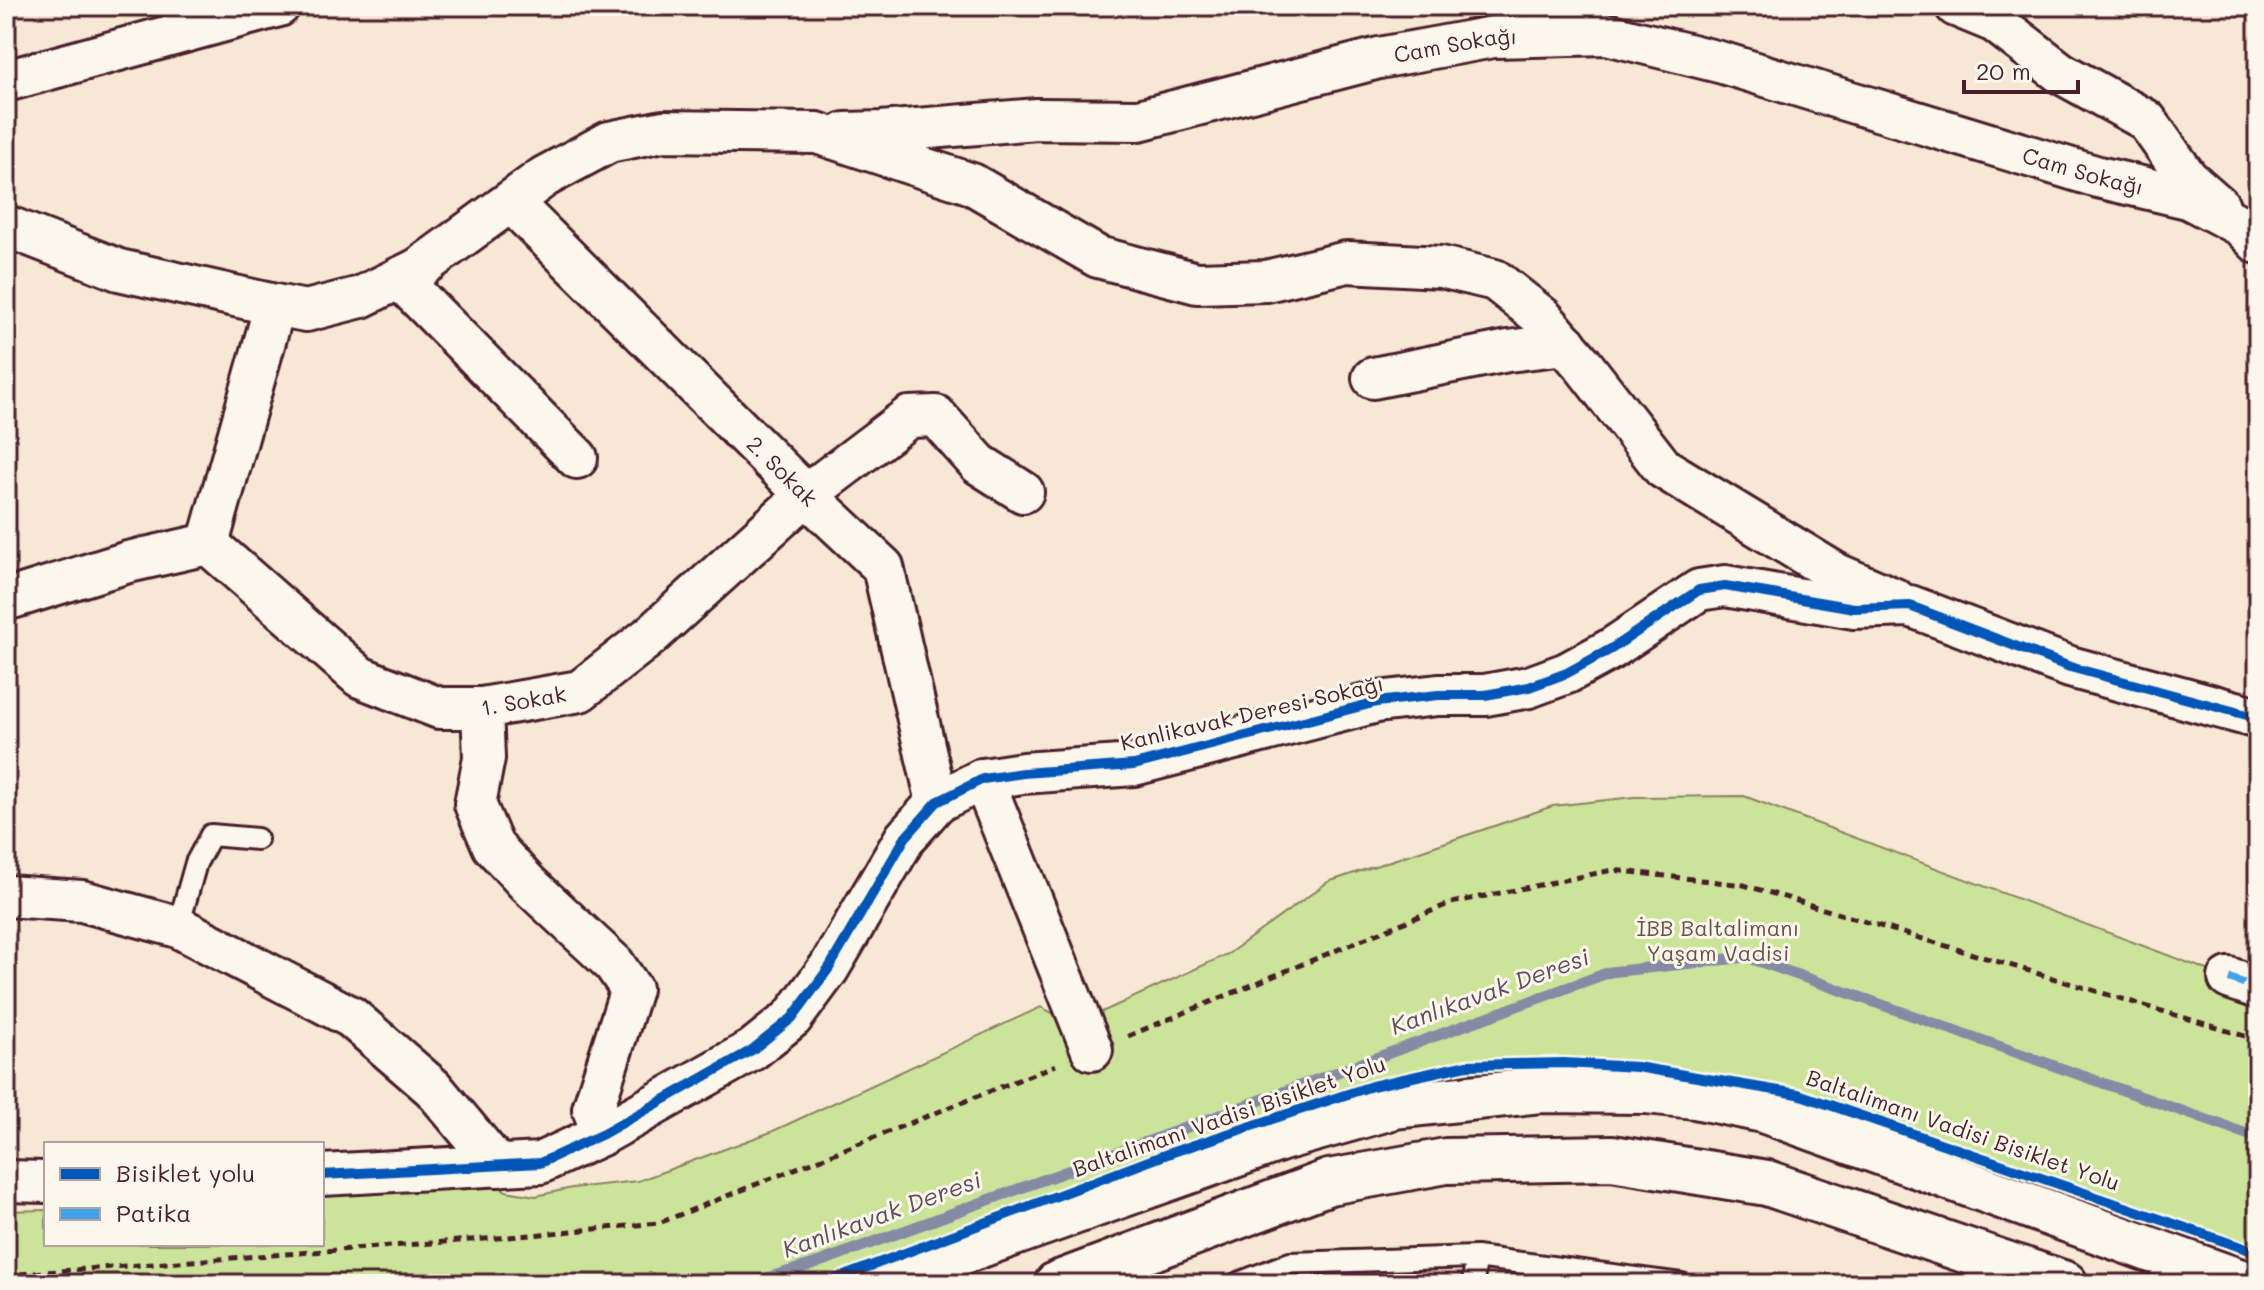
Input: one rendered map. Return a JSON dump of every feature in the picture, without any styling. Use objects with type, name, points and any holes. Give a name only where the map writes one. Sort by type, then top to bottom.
[{"type":"main road","points":[[880,1284],[941,1259],[1282,1138],[1395,1106],[1542,1090],[1646,1091],[1695,1096],[1763,1110],[2246,1284]]},
{"type":"main road","points":[[1057,1284],[1329,1182],[1446,1161],[1612,1158],[1767,1183],[2065,1284]]},
{"type":"street","points":[[6,81],[279,6]]},
{"type":"street","points":[[1956,6],[1995,22],[2061,73],[2146,120],[2187,178],[2250,234]]},
{"type":"street","name":"Cam Sokağı","points":[[6,226],[119,270],[306,311],[361,297],[418,269],[544,177],[609,142],[663,131],[881,132],[1037,119],[1139,120],[1379,58],[1493,37],[1607,34],[1723,63],[2098,177],[2188,198],[2250,234]]},
{"type":"street","points":[[817,133],[972,184],[1098,257],[1197,283],[1266,281],[1347,262],[1441,267],[1495,280],[1542,317],[1663,468],[1837,574],[1910,606]]},
{"type":"street","name":"2. Sokak","points":[[511,202],[806,495],[883,567],[937,802]]},
{"type":"street","points":[[399,278],[577,458]]},
{"type":"street","points":[[6,600],[128,562],[208,544],[275,305]]},
{"type":"street","points":[[1373,378],[1508,351],[1566,344]]},
{"type":"street","name":"1. Sokak","points":[[208,544],[360,677],[439,708],[482,708],[580,691],[649,637],[806,495],[909,417],[936,416],[979,464],[1023,492]]},
{"type":"street","name":"Kanlikavak Deresi Sokağı","points":[[324,1175],[540,1163],[603,1134],[752,1050],[792,1018],[829,968],[905,838],[937,802],[983,779],[1134,765],[1377,702],[1438,695],[1485,695],[1529,687],[1567,673],[1611,649],[1699,590],[1725,586],[1854,608],[1910,606],[2070,667],[2258,718]]},
{"type":"street","points":[[482,708],[484,758],[475,804],[493,846],[527,883],[614,964],[631,989],[593,1109],[603,1134]]},
{"type":"street","points":[[983,779],[1092,1050]]},
{"type":"street","points":[[6,896],[82,901],[178,927],[351,1017],[433,1088],[498,1166]]},
{"type":"street","points":[[6,1181],[44,1182]]},
{"type":"lane","points":[[178,927],[196,863],[211,835],[257,839]]},
{"type":"lane","points":[[1236,1284],[1290,1263],[1476,1257],[1681,1284]]},
{"type":"lane","points":[[1473,1284],[1476,1257]]},
{"type":"path","points":[[6,1275],[659,1223],[1451,903],[1613,870],[1744,885],[2258,1040]]},
{"type":"green space","name":"İBB Baltalimanı Yaşam Vadisi","points":[[1744,796],[2258,989],[2258,1259],[1799,1100],[1636,1073],[1485,1070],[1374,1091],[1283,1118],[834,1284],[6,1284],[6,1211],[44,1210],[44,1246],[324,1246],[324,1190],[484,1176],[506,1191],[536,1196],[572,1188],[638,1181],[771,1132],[1041,1007],[1064,1019],[1089,1018],[1228,954],[1328,882],[1553,806],[1634,797]]},
{"type":"waterway","name":"Kanlıkavak Deresi","points":[[746,1284],[814,1264],[1610,972],[1747,957],[2258,1138]]},
{"type":"marked path","points":[[2229,978],[2258,988]]},
{"type":"cycle path","points":[[324,1175],[540,1163],[603,1134],[752,1050],[792,1018],[829,968],[905,838],[937,802],[983,779],[1134,765],[1377,702],[1438,695],[1485,695],[1529,687],[1567,673],[1611,649],[1699,590],[1725,586],[1854,608],[1910,606],[2070,667],[2258,718]]},
{"type":"cycle path","name":"Baltalimanı Vadisi Bisiklet Yolu","points":[[823,1284],[1170,1153],[1372,1086],[1467,1065],[1564,1063],[1637,1067],[1798,1094],[2258,1253]]}]
